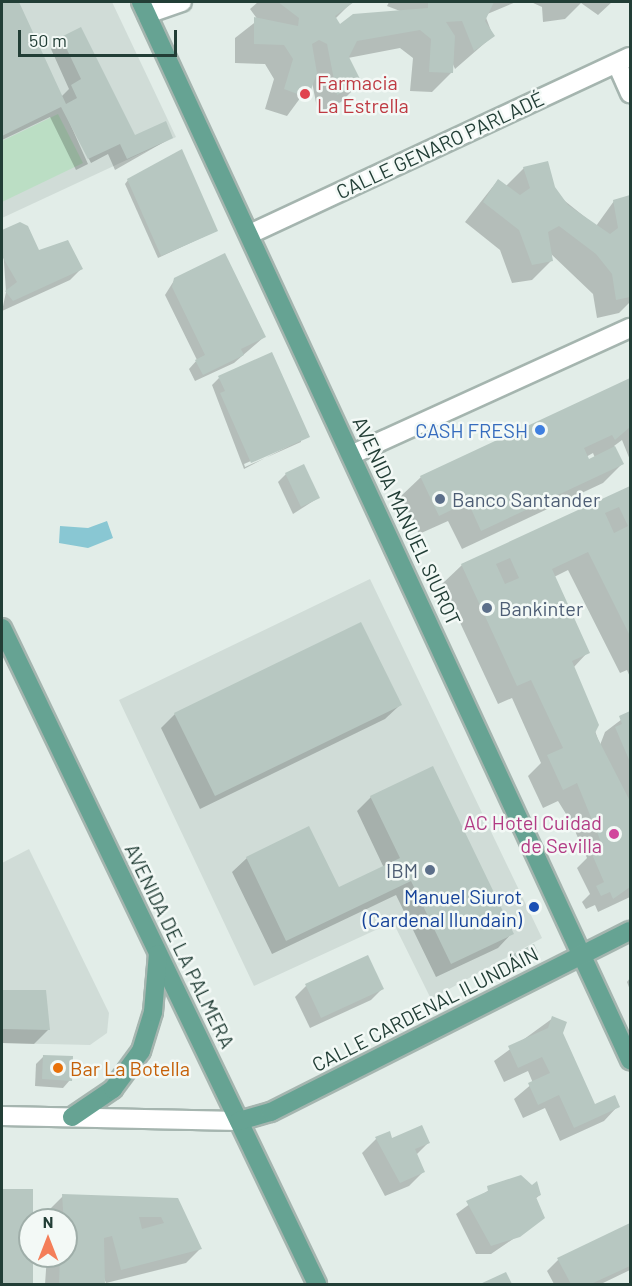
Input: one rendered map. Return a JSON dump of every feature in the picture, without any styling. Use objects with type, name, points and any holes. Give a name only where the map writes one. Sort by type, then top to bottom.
[{"type":"main road","name":"AVENIDA MANUEL SIUROT","points":[[144,8],[583,953],[630,1060]]},
{"type":"main road","name":"AVENIDA DE LA PALMERA","points":[[2,628],[316,1284]]},
{"type":"main road","name":"CALLE CARDENAL ILUNDÁIN","points":[[239,1121],[271,1112],[630,931]]},
{"type":"main road","points":[[72,1117],[113,1089],[141,1051],[153,1012],[158,953]]},
{"type":"street","points":[[144,8],[182,2]]},
{"type":"street","points":[[624,60],[630,93]]},
{"type":"street","name":"CALLE GENARO PARLADÉ","points":[[250,234],[624,60]]},
{"type":"street","points":[[351,455],[630,328]]},
{"type":"street","points":[[2,1116],[239,1121]]},
{"type":"shaded area","points":[[2,2],[112,2],[176,137],[2,218]]},
{"type":"shaded area","points":[[370,579],[542,938],[431,999],[393,922],[254,986],[119,700]]},
{"type":"shaded area","points":[[29,849],[109,1013],[107,1033],[90,1045],[2,1043],[2,863]]},
{"type":"green space","points":[[58,114],[83,163],[2,202],[2,141]]},
{"type":"water","points":[[107,521],[113,538],[88,548],[59,543],[60,526],[88,528]]},
{"type":"building","points":[[2,2],[19,2],[66,104],[77,98],[71,85],[81,79],[61,37],[81,27],[135,135],[166,121],[173,138],[127,159],[120,144],[88,159],[61,107],[2,136]]},
{"type":"building","points":[[278,2],[354,2],[335,16],[340,24],[353,14],[428,8],[428,2],[494,2],[485,21],[495,36],[474,51],[462,21],[446,22],[455,36],[453,73],[429,72],[431,39],[420,30],[357,41],[349,57],[362,83],[337,95],[327,44],[319,40],[312,44],[317,73],[308,98],[284,89],[293,59],[284,45],[254,44],[254,17],[298,26],[299,18]]},
{"type":"building","points":[[182,149],[218,231],[161,256],[127,179]]},
{"type":"building","points":[[548,161],[555,187],[568,205],[610,234],[618,228],[613,200],[630,195],[630,297],[616,300],[612,274],[596,254],[559,226],[548,232],[553,261],[532,265],[519,230],[483,202],[498,179],[520,195],[530,188],[523,167]]},
{"type":"building","points":[[20,222],[28,226],[39,250],[68,240],[83,269],[13,301],[5,291],[17,282],[2,256],[2,230]]},
{"type":"building","points":[[225,253],[266,337],[241,349],[244,355],[203,375],[195,360],[205,355],[172,287],[174,278]]},
{"type":"building","points":[[272,352],[310,437],[251,463],[220,393],[225,391],[218,376]]},
{"type":"building","points":[[630,378],[630,427],[615,440],[612,435],[584,448],[589,459],[615,446],[624,464],[481,531],[468,502],[439,516],[420,476]]},
{"type":"building","points":[[304,464],[320,498],[301,507],[285,473]]},
{"type":"building","points":[[630,486],[630,636],[588,552],[552,569],[590,653],[572,661],[599,725],[595,733],[630,801],[630,887],[613,899],[610,892],[601,896],[596,886],[604,882],[591,852],[603,847],[577,783],[563,790],[547,755],[563,748],[531,680],[517,686],[461,564]],"holes":[[[619,507],[628,526],[614,533],[605,513]],[[510,558],[519,578],[505,584],[496,564]]]},
{"type":"building","points":[[361,622],[402,705],[215,796],[174,713]]},
{"type":"building","name":"AC Hotel Cuidad de Sevilla","points":[[630,711],[630,762],[615,727],[622,724],[619,716]]},
{"type":"building","name":"IBM","points":[[433,766],[514,934],[451,964],[411,881],[286,941],[246,857],[309,826],[339,887],[400,858],[370,796]]},
{"type":"building","points":[[534,944],[538,953],[518,963],[513,954]]},
{"type":"building","points":[[368,955],[384,989],[321,1018],[305,984]]},
{"type":"building","points":[[2,990],[46,990],[50,1030],[2,1029]]},
{"type":"building","points":[[552,1016],[567,1022],[563,1033],[595,1104],[615,1095],[620,1107],[574,1128],[559,1095],[538,1105],[528,1083],[550,1073],[542,1057],[518,1068],[508,1046],[548,1028]]},
{"type":"building","name":"Bar La Botella","points":[[43,1055],[73,1056],[72,1081],[42,1079]]},
{"type":"building","points":[[422,1125],[430,1143],[415,1149],[425,1172],[400,1183],[375,1137],[390,1131],[392,1138]]},
{"type":"building","points":[[521,1175],[532,1185],[537,1181],[541,1195],[536,1197],[545,1218],[520,1237],[491,1246],[466,1201],[488,1191],[487,1186]]},
{"type":"building","points":[[2,1189],[33,1189],[33,1208],[18,1208],[18,1268],[33,1268],[33,1284],[2,1284]]},
{"type":"building","points":[[62,1194],[178,1198],[202,1249],[121,1270],[112,1236],[104,1238],[105,1284],[59,1284],[60,1268],[78,1268],[78,1208],[63,1208]],"holes":[[[139,1217],[161,1217],[164,1223],[142,1229]]]},
{"type":"building","points":[[630,1223],[630,1266],[591,1284],[571,1284],[557,1258]]},
{"type":"building","points":[[506,1272],[512,1284],[480,1284]]},
{"type":"place","name":"Farmacia La Estrella","points":[[305,94]]},
{"type":"place","name":"CASH FRESH","points":[[540,430]]},
{"type":"place","name":"Banco Santander","points":[[440,499]]},
{"type":"place","name":"Bankinter","points":[[487,608]]},
{"type":"place","name":"AC Hotel Cuidad de Sevilla","points":[[614,834]]},
{"type":"place","name":"IBM","points":[[430,870]]},
{"type":"place","name":"Manuel Siurot (Cardenal Ilundain)","points":[[534,907]]},
{"type":"place","name":"Bar La Botella","points":[[58,1068]]}]
